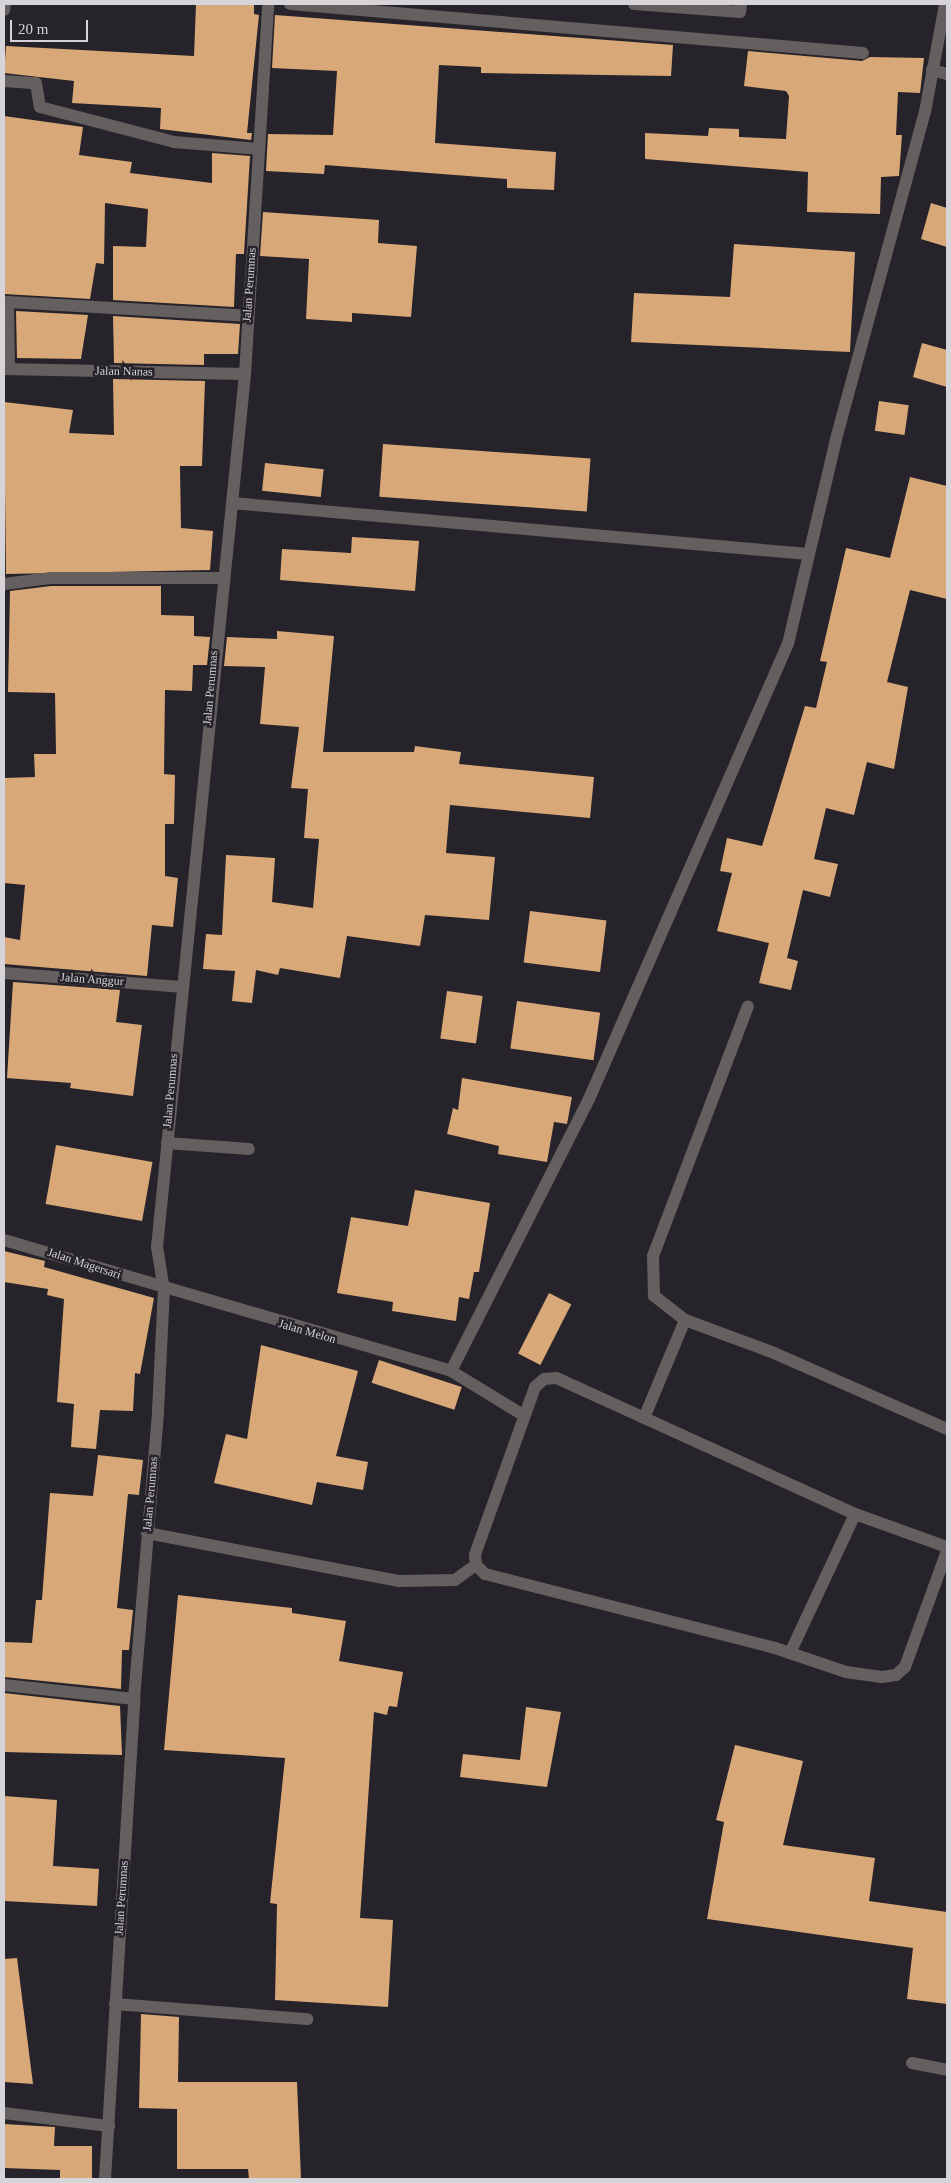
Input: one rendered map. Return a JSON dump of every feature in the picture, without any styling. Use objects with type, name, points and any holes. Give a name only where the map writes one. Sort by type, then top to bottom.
[{"type":"street","points":[[4,10],[5,4]]},
{"type":"street","name":"Jalan Perumnas","points":[[105,2179],[134,1699],[164,1290],[157,1247],[180,987],[245,374],[268,4]]},
{"type":"street","points":[[290,4],[863,53]]},
{"type":"street","points":[[634,4],[740,12],[741,4]]},
{"type":"street","points":[[451,1371],[589,1099],[701,849],[739,750],[788,644],[808,554],[932,70],[945,4]]},
{"type":"street","points":[[932,70],[947,74]]},
{"type":"street","points":[[4,81],[36,83],[40,107],[174,142],[259,149]]},
{"type":"street","points":[[6,369],[8,302],[248,316]]},
{"type":"street","name":"Jalan Nanas","points":[[6,369],[245,374]]},
{"type":"street","points":[[232,503],[808,554]]},
{"type":"street","points":[[4,584],[50,578],[222,578]]},
{"type":"street","name":"Jalan Anggur","points":[[4,973],[180,987]]},
{"type":"street","points":[[748,1006],[653,1256],[654,1296],[685,1320],[774,1354],[947,1429]]},
{"type":"street","points":[[166,1143],[249,1149]]},
{"type":"street","name":"Jalan Magersari","points":[[4,1240],[164,1290]]},
{"type":"street","name":"Jalan Melon","points":[[164,1290],[451,1371],[523,1415]]},
{"type":"street","points":[[644,1418],[685,1320]]},
{"type":"street","points":[[947,1547],[855,1514],[556,1378],[544,1379],[535,1387],[523,1415],[475,1555],[476,1565],[485,1574],[790,1653],[846,1672],[882,1677],[900,1673],[947,1551]]},
{"type":"street","points":[[790,1653],[855,1514]]},
{"type":"street","points":[[147,1533],[399,1581],[455,1580],[476,1565]]},
{"type":"street","points":[[4,1686],[134,1699]]},
{"type":"street","points":[[115,2004],[307,2019]]},
{"type":"street","points":[[912,2063],[947,2070]]},
{"type":"street","points":[[4,2113],[109,2126]]},
{"type":"building","points":[[196,4],[254,4],[254,14],[259,15],[247,133],[252,133],[251,140],[160,129],[161,108],[72,103],[74,81],[4,73],[6,46],[194,56]]},
{"type":"building","points":[[275,15],[673,45],[671,76],[481,73],[481,67],[439,65],[435,143],[556,152],[554,190],[507,188],[507,179],[325,165],[324,174],[266,171],[268,134],[333,135],[337,71],[272,68]]},
{"type":"building","points":[[748,51],[862,61],[870,57],[924,58],[920,93],[898,92],[896,135],[902,135],[899,176],[881,177],[880,214],[807,212],[808,172],[645,159],[645,133],[708,136],[709,128],[739,129],[739,137],[786,139],[789,96],[786,91],[744,86]]},
{"type":"building","points":[[4,116],[83,127],[79,155],[132,162],[130,173],[212,183],[212,153],[250,156],[244,254],[236,254],[234,307],[113,300],[113,246],[146,247],[148,209],[105,203],[104,264],[96,263],[90,299],[4,294]]},
{"type":"building","points":[[931,203],[947,208],[947,247],[921,239]]},
{"type":"building","points":[[263,212],[379,220],[378,243],[417,246],[411,317],[352,313],[352,322],[306,319],[309,259],[260,256]]},
{"type":"building","points":[[734,244],[855,252],[850,352],[631,342],[634,293],[730,297]]},
{"type":"building","points":[[16,311],[88,315],[81,359],[17,358]]},
{"type":"building","points":[[113,316],[240,324],[238,354],[204,354],[204,365],[114,363]]},
{"type":"building","points":[[922,343],[947,350],[947,387],[913,377]]},
{"type":"building","points":[[113,379],[205,381],[202,466],[180,466],[181,528],[213,531],[210,570],[6,574],[4,402],[73,410],[69,433],[114,435]]},
{"type":"building","points":[[879,401],[909,405],[905,435],[875,431]]},
{"type":"building","points":[[383,444],[590,459],[587,511],[379,497]]},
{"type":"building","points":[[265,463],[324,469],[321,497],[262,491]]},
{"type":"building","points":[[910,477],[947,486],[947,599],[910,590],[887,682],[908,687],[894,769],[867,762],[854,815],[826,808],[814,859],[838,864],[830,897],[803,890],[787,958],[798,961],[791,990],[759,983],[769,943],[717,931],[732,873],[720,871],[727,838],[762,846],[805,706],[816,708],[827,662],[820,661],[846,548],[890,558]]},
{"type":"building","points":[[352,537],[419,541],[415,591],[280,580],[282,549],[351,553]]},
{"type":"building","points":[[51,586],[161,586],[161,615],[194,616],[194,636],[210,637],[207,665],[193,665],[192,691],[165,690],[164,774],[175,775],[174,824],[165,824],[165,876],[178,878],[173,927],[152,925],[147,976],[4,964],[4,937],[20,940],[25,885],[4,883],[4,778],[35,777],[34,754],[56,754],[55,693],[8,692],[10,591]]},
{"type":"building","points":[[277,631],[334,636],[323,752],[414,752],[415,746],[461,752],[459,764],[594,777],[590,818],[450,805],[446,853],[495,857],[489,920],[425,915],[420,946],[347,936],[340,978],[280,968],[278,975],[256,970],[252,1003],[232,1001],[235,971],[203,969],[206,934],[222,935],[226,855],[275,858],[272,902],[313,908],[319,839],[304,838],[308,789],[291,788],[299,727],[260,724],[265,667],[224,666],[227,637],[277,639]]},
{"type":"building","points":[[530,911],[606,920],[600,972],[524,963]]},
{"type":"building","points":[[13,982],[120,990],[116,1022],[142,1025],[133,1096],[70,1088],[71,1083],[7,1078]]},
{"type":"building","points":[[447,991],[483,996],[476,1044],[440,1039]]},
{"type":"building","points":[[517,1001],[600,1013],[594,1060],[510,1049]]},
{"type":"building","points":[[462,1078],[572,1097],[567,1124],[554,1122],[547,1162],[498,1154],[499,1146],[447,1134],[453,1108],[458,1110]]},
{"type":"building","points":[[56,1145],[153,1162],[142,1221],[46,1204]]},
{"type":"building","points":[[415,1190],[490,1203],[479,1272],[474,1272],[469,1299],[459,1297],[456,1321],[392,1311],[393,1302],[337,1293],[351,1217],[408,1226]]},
{"type":"building","points":[[4,1251],[45,1261],[44,1267],[154,1298],[140,1374],[135,1373],[133,1411],[100,1410],[96,1449],[71,1447],[74,1404],[57,1402],[64,1299],[47,1295],[48,1289],[4,1282]]},
{"type":"building","points":[[549,1293],[571,1304],[540,1365],[518,1354]]},
{"type":"building","points":[[261,1345],[358,1371],[336,1456],[368,1462],[363,1490],[317,1482],[312,1505],[214,1483],[226,1434],[247,1439]]},
{"type":"building","points":[[379,1360],[462,1387],[454,1410],[372,1383]]},
{"type":"building","points":[[98,1455],[143,1460],[139,1495],[128,1494],[117,1608],[133,1610],[129,1650],[122,1650],[121,1689],[4,1677],[4,1642],[32,1643],[36,1600],[42,1600],[50,1493],[93,1496]]},
{"type":"building","points":[[178,1595],[292,1608],[292,1613],[346,1621],[339,1661],[403,1672],[397,1707],[389,1706],[387,1715],[374,1712],[360,1918],[393,1920],[388,2007],[275,2000],[277,1904],[270,1903],[285,1758],[164,1750]]},
{"type":"building","points":[[4,1693],[120,1706],[122,1755],[4,1752]]},
{"type":"building","points":[[526,1707],[561,1712],[547,1787],[460,1777],[463,1754],[520,1760]]},
{"type":"building","points":[[735,1745],[803,1761],[783,1845],[875,1858],[869,1901],[947,1912],[947,2004],[907,1999],[913,1948],[707,1919],[724,1822],[716,1820]]},
{"type":"building","points":[[4,1796],[57,1800],[53,1866],[99,1869],[97,1906],[4,1901]]},
{"type":"building","points":[[17,1958],[33,2084],[4,2082],[4,1959]]},
{"type":"building","points":[[141,2014],[179,2017],[178,2082],[297,2082],[301,2179],[249,2179],[248,2169],[177,2169],[177,2109],[139,2108]]},
{"type":"building","points":[[4,2124],[55,2127],[54,2146],[92,2146],[92,2179],[60,2179],[60,2170],[4,2168]]}]
